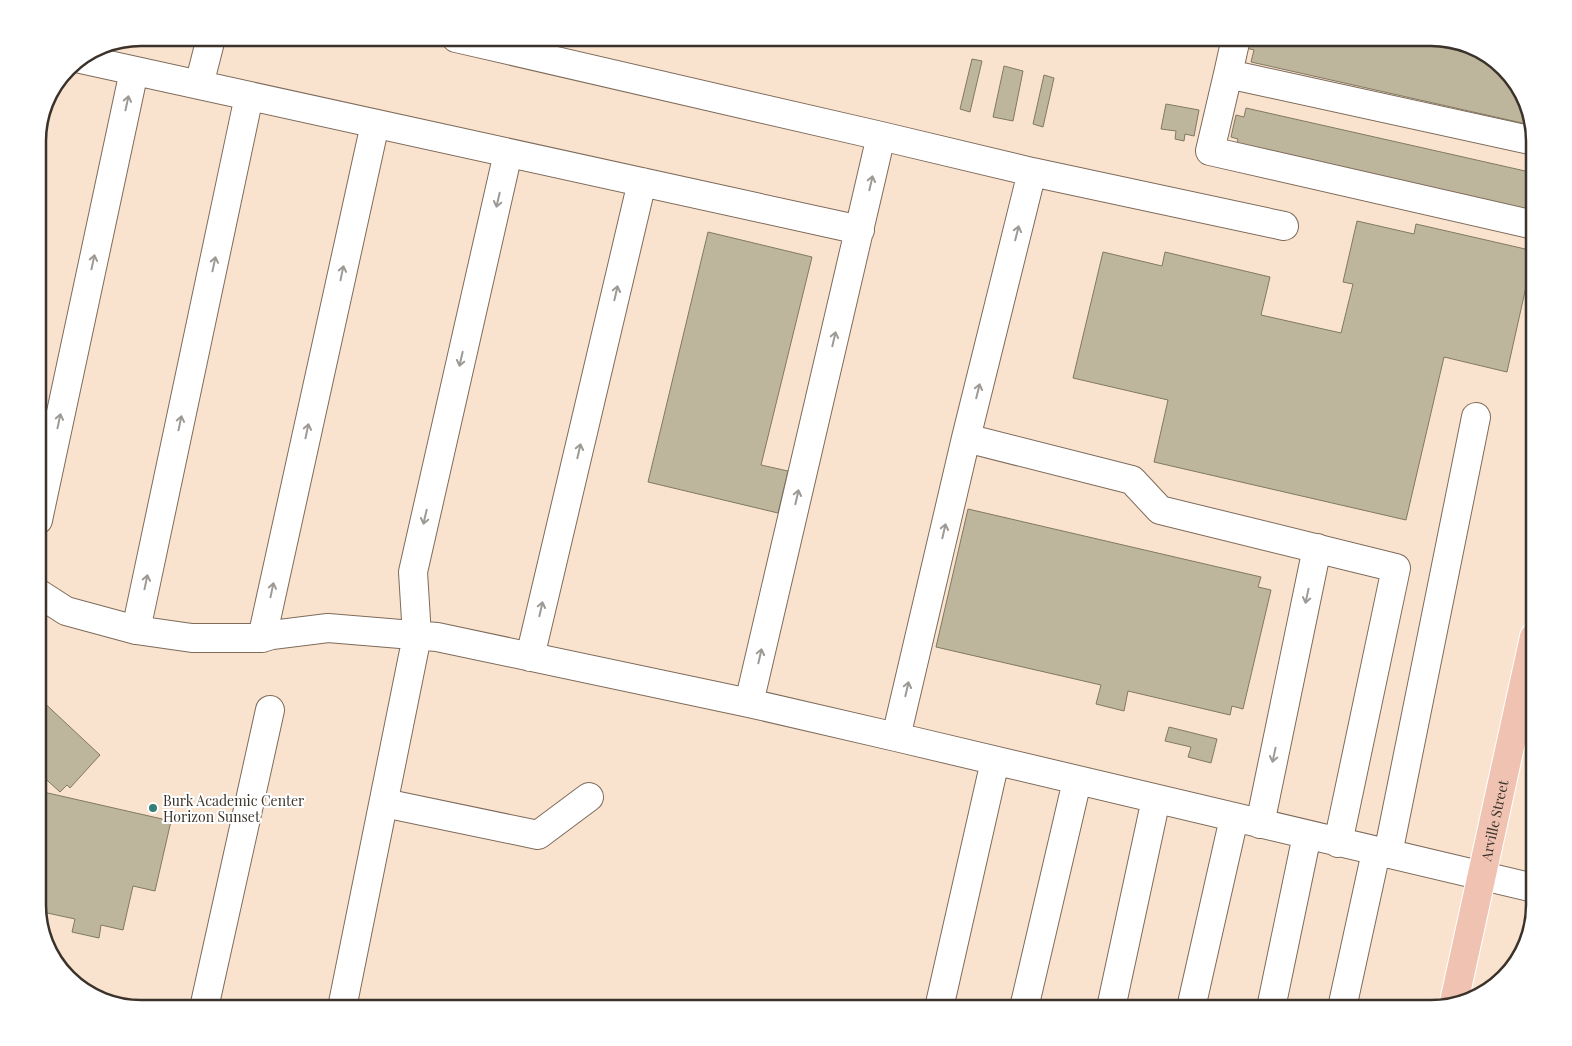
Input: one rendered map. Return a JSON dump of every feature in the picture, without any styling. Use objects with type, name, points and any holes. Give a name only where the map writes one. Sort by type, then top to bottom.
[{"type":"main road","name":"Arville Street","points":[[1455,997],[1482,877],[1526,703]]},
{"type":"lane","points":[[199,85],[209,46]]},
{"type":"lane","points":[[491,46],[1032,172],[1284,226]]},
{"type":"lane","points":[[1234,46],[1210,151],[1526,223]]},
{"type":"lane","points":[[90,61],[860,230]]},
{"type":"lane","points":[[46,483],[134,71]]},
{"type":"lane","points":[[1228,74],[1526,139]]},
{"type":"lane","points":[[136,630],[249,96]]},
{"type":"lane","points":[[262,638],[375,124]]},
{"type":"lane","points":[[749,703],[881,136]]},
{"type":"lane","points":[[344,1000],[417,636],[413,572],[508,153]]},
{"type":"lane","points":[[896,737],[966,438],[1032,172]]},
{"type":"lane","points":[[530,657],[642,182]]},
{"type":"lane","points":[[1344,1000],[1382,853],[1476,417]]},
{"type":"lane","points":[[966,438],[1132,480],[1160,510],[1396,568],[1338,842]]},
{"type":"lane","points":[[1260,824],[1317,548]]},
{"type":"lane","points":[[46,598],[66,611],[136,630],[192,638],[262,638],[328,628],[438,637],[749,703],[1526,886]]},
{"type":"lane","points":[[206,1000],[270,710]]},
{"type":"lane","points":[[941,1000],[995,761]]},
{"type":"lane","points":[[1026,1000],[1077,781]]},
{"type":"lane","points":[[384,803],[538,835],[589,797]]},
{"type":"lane","points":[[1112,1000],[1156,799]]},
{"type":"lane","points":[[1193,1000],[1234,818]]},
{"type":"lane","points":[[1273,1000],[1307,835]]},
{"type":"building","points":[[1246,46],[1430,46],[1463,52],[1483,62],[1502,79],[1516,99],[1524,123],[1251,62],[1254,50],[1246,48]]},
{"type":"building","points":[[972,59],[982,61],[970,112],[960,109]]},
{"type":"building","points":[[1004,66],[1023,71],[1013,121],[993,117]]},
{"type":"building","points":[[1044,75],[1054,78],[1043,127],[1033,124]]},
{"type":"building","points":[[1166,104],[1199,110],[1194,136],[1185,134],[1184,141],[1175,139],[1176,131],[1161,129]]},
{"type":"building","points":[[1246,108],[1526,171],[1526,214],[1236,149],[1238,139],[1231,137],[1236,115],[1244,117]]},
{"type":"building","points":[[1357,221],[1414,234],[1416,224],[1526,249],[1526,287],[1507,372],[1444,357],[1406,520],[1154,462],[1168,400],[1073,378],[1103,252],[1162,266],[1165,252],[1270,277],[1261,315],[1341,333],[1353,284],[1343,282]]},
{"type":"building","points":[[708,232],[812,257],[761,465],[788,471],[778,513],[648,482]]},
{"type":"building","points":[[968,509],[1261,577],[1258,587],[1271,590],[1243,709],[1232,706],[1230,715],[1128,691],[1124,711],[1096,704],[1101,685],[936,647]]},
{"type":"building","points":[[46,704],[100,755],[70,788],[67,785],[60,792],[46,779]]},
{"type":"building","points":[[1169,727],[1217,739],[1211,763],[1188,757],[1191,747],[1165,741]]},
{"type":"building","points":[[46,793],[171,821],[155,891],[133,886],[123,930],[101,925],[99,938],[72,932],[75,919],[46,913]]},
{"type":"place","name":"Burk Academic Center Horizon Sunset","points":[[153,808]]}]
